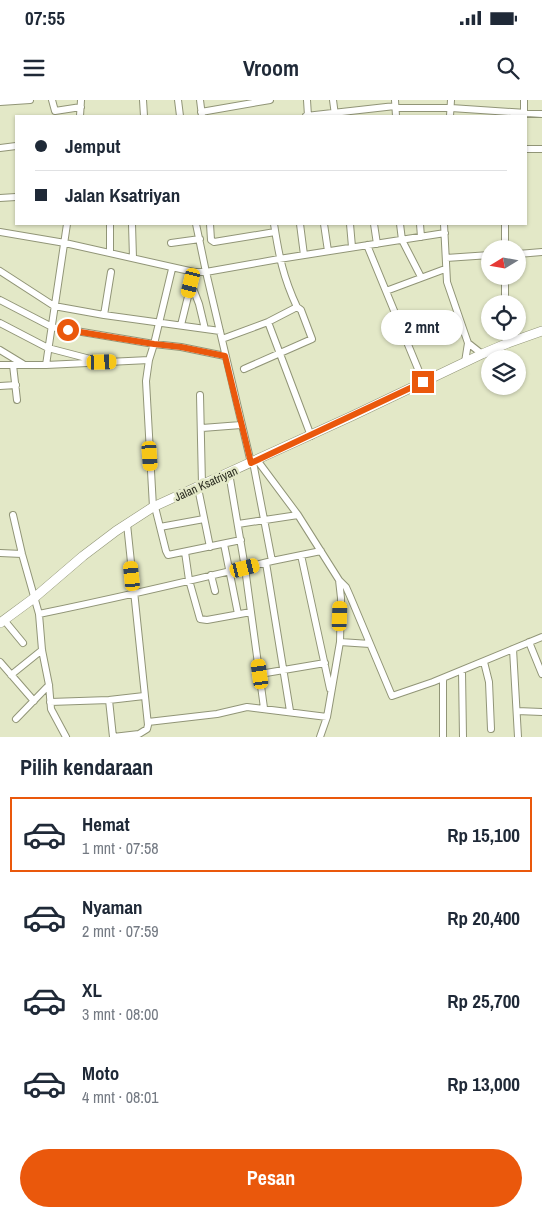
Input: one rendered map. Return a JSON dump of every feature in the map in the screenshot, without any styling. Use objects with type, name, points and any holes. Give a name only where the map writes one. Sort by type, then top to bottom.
[{"type":"street","points":[[0,102],[30,100]]},
{"type":"street","points":[[52,100],[55,111],[81,103]]},
{"type":"street","points":[[143,100],[144,115]]},
{"type":"street","points":[[178,100],[180,115]]},
{"type":"street","points":[[200,100],[202,114],[232,103],[270,100]]},
{"type":"street","points":[[307,100],[307,115]]},
{"type":"street","points":[[333,100],[335,114]]},
{"type":"street","points":[[427,100],[427,108]]},
{"type":"street","points":[[450,115],[451,100]]},
{"type":"street","points":[[524,100],[524,114]]},
{"type":"street","points":[[321,115],[360,113],[395,105],[542,114]]},
{"type":"street","points":[[0,148],[15,146]]},
{"type":"street","points":[[527,149],[542,149]]},
{"type":"street","points":[[0,198],[15,196]]},
{"type":"street","points":[[46,365],[67,225]]},
{"type":"street","points":[[110,225],[110,253]]},
{"type":"street","points":[[132,225],[133,258]]},
{"type":"street","points":[[196,225],[241,425],[254,462],[265,520],[290,711]]},
{"type":"street","points":[[210,225],[211,239],[214,242],[276,232]]},
{"type":"street","points":[[244,369],[312,339],[302,313],[297,307],[285,280],[279,259],[274,225]]},
{"type":"street","points":[[300,225],[304,255]]},
{"type":"street","points":[[324,225],[328,251]]},
{"type":"street","points":[[350,225],[352,247]]},
{"type":"street","points":[[374,225],[377,244]]},
{"type":"street","points":[[400,225],[402,240],[421,277]]},
{"type":"street","points":[[420,225],[421,237]]},
{"type":"street","points":[[444,225],[445,269],[448,286],[468,343],[465,362]]},
{"type":"street","points":[[505,225],[506,240]]},
{"type":"street","points":[[0,232],[65,243],[172,269],[194,272],[206,272],[444,233]]},
{"type":"street","points":[[171,243],[200,239]]},
{"type":"street","points":[[367,245],[423,382]]},
{"type":"street","points":[[526,253],[542,252]]},
{"type":"street","points":[[446,258],[481,256]]},
{"type":"street","points":[[172,269],[149,360],[145,387],[154,507],[168,555],[241,540]]},
{"type":"street","points":[[386,291],[445,269]]},
{"type":"street","points":[[0,271],[54,306],[220,331]]},
{"type":"street","points":[[104,315],[112,272]]},
{"type":"street","points":[[181,325],[194,272]]},
{"type":"street","points":[[191,283],[199,304],[205,329]]},
{"type":"street","points":[[0,300],[52,327],[181,347],[225,356]]},
{"type":"street","points":[[222,339],[268,322],[297,307]]},
{"type":"street","points":[[268,322],[311,436]]},
{"type":"street","points":[[0,324],[48,348],[102,362]]},
{"type":"street","name":"Jalan Ksatriyan","points":[[491,350],[542,331]]},
{"type":"street","points":[[468,343],[481,353]]},
{"type":"street","points":[[0,350],[24,365]]},
{"type":"street","name":"Jalan Ksatriyan","points":[[2,621],[34,598],[83,556],[154,507],[311,436],[481,354]]},
{"type":"street","points":[[0,365],[46,365],[149,360]]},
{"type":"street","points":[[13,365],[17,400]]},
{"type":"street","points":[[0,386],[16,385]]},
{"type":"street","points":[[200,395],[202,428],[200,486],[210,547]]},
{"type":"street","points":[[202,428],[241,425]]},
{"type":"street","points":[[254,462],[298,515],[339,580],[347,589],[392,696],[398,696],[442,679],[542,637]]},
{"type":"street","points":[[229,474],[252,612],[264,708]]},
{"type":"street","points":[[238,524],[298,515]]},
{"type":"street","points":[[13,516],[38,614],[52,712],[66,737]]},
{"type":"street","points":[[160,527],[204,519]]},
{"type":"street","points":[[109,700],[113,737],[139,735],[147,729],[148,722],[127,524]]},
{"type":"street","points":[[224,544],[238,614]]},
{"type":"street","points":[[38,614],[134,594],[321,550]]},
{"type":"street","points":[[185,552],[189,580],[198,616],[201,620],[252,612]]},
{"type":"street","points":[[0,553],[22,554]]},
{"type":"street","points":[[301,554],[331,690]]},
{"type":"street","points":[[211,575],[215,591]]},
{"type":"street","points":[[320,737],[327,717],[340,642],[341,598],[339,580]]},
{"type":"street","points":[[2,621],[23,643]]},
{"type":"street","points":[[340,642],[370,644]]},
{"type":"street","points":[[529,642],[542,674]]},
{"type":"street","points":[[514,649],[518,737]]},
{"type":"street","points":[[11,675],[42,650]]},
{"type":"street","points":[[0,662],[34,701]]},
{"type":"street","points":[[484,662],[489,681],[491,729]]},
{"type":"street","points":[[260,674],[325,663]]},
{"type":"street","points":[[462,671],[463,737]]},
{"type":"street","points":[[442,679],[443,737]]},
{"type":"street","points":[[16,719],[49,685]]},
{"type":"street","points":[[50,702],[109,700],[144,696]]},
{"type":"street","points":[[148,722],[217,714],[244,707],[290,711],[327,717]]},
{"type":"street","points":[[517,711],[542,712]]},
{"type":"route","points":[[68,330],[181,347],[225,356],[251,463],[423,382]]}]
